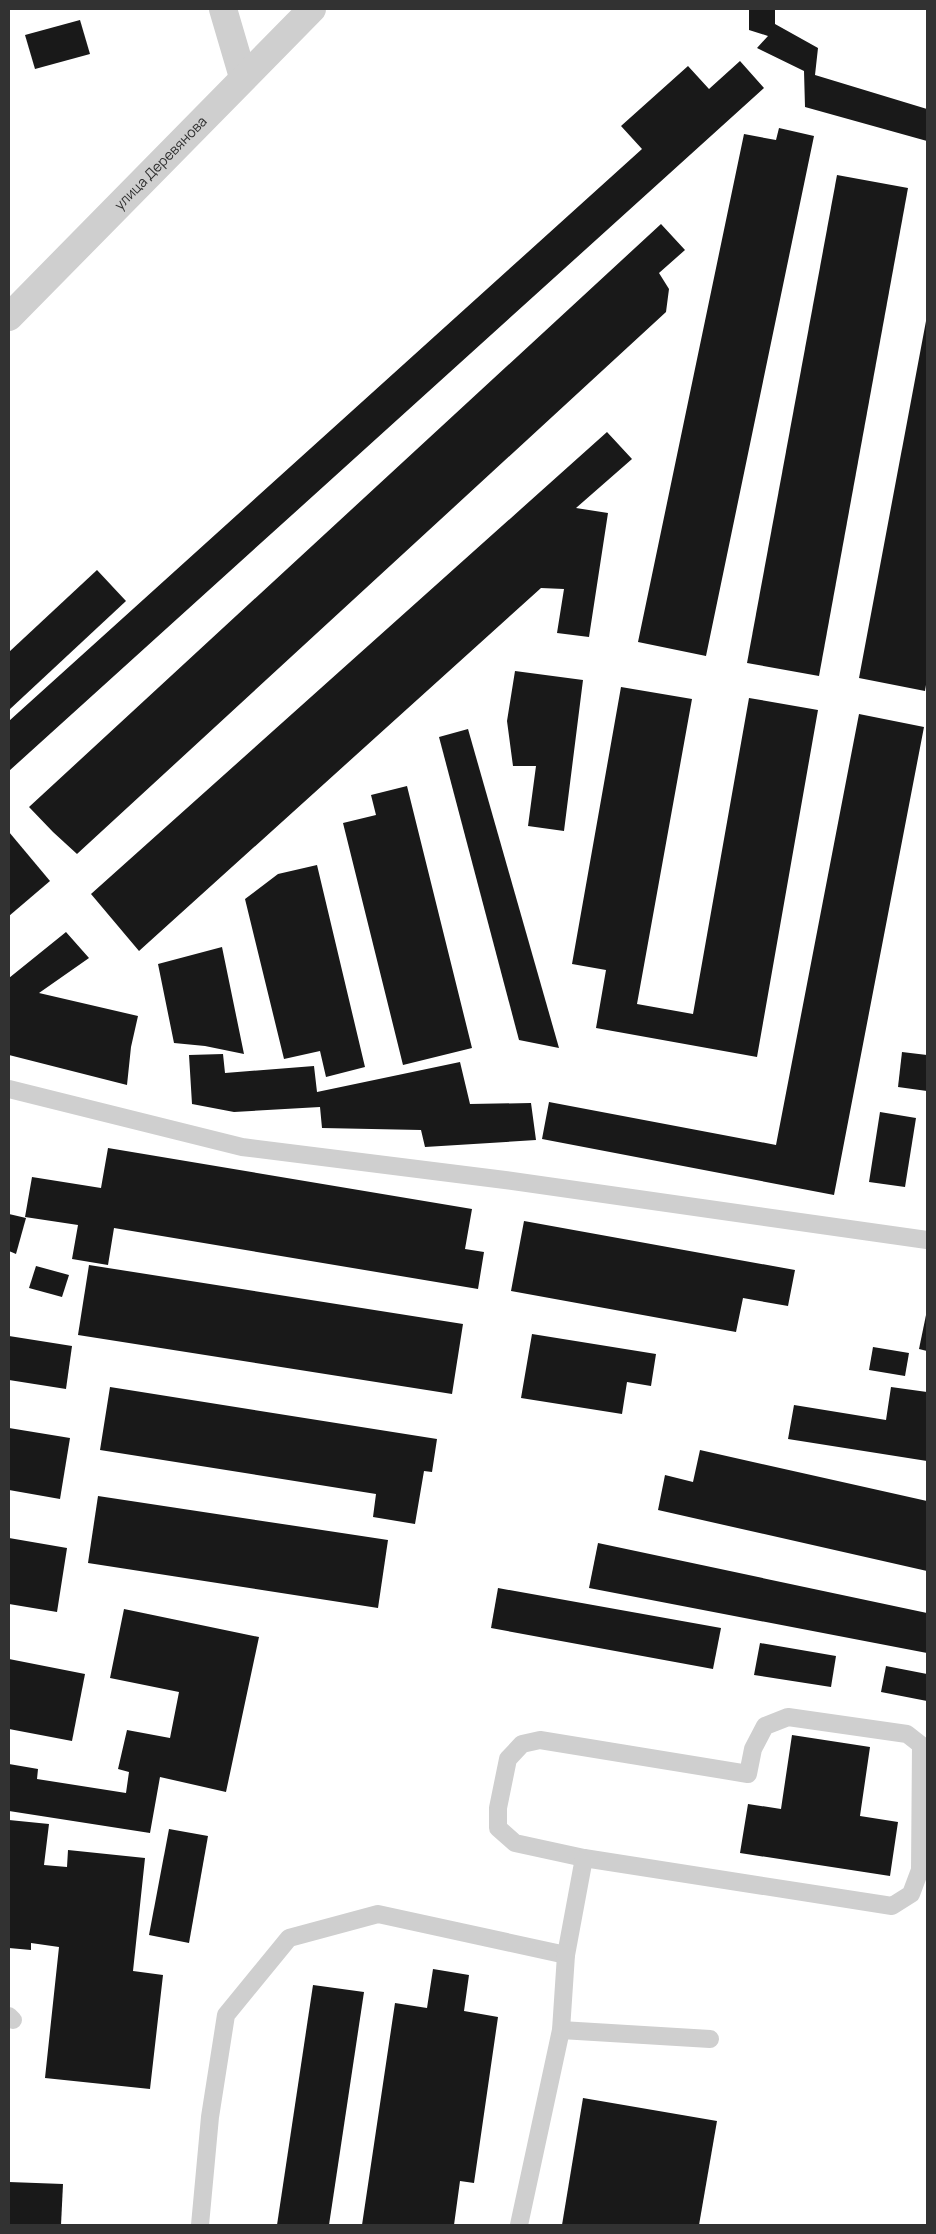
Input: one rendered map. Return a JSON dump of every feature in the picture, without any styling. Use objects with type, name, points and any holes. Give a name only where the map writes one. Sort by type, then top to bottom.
[{"type":"street","points":[[223,9],[243,78]]},
{"type":"street","name":"улица Деревянова","points":[[9,317],[312,9]]},
{"type":"lane","points":[[9,1089],[242,1147],[504,1180],[927,1240]]},
{"type":"lane","points":[[788,1716],[907,1734],[921,1745],[920,1870],[911,1894],[892,1906],[584,1858],[515,1843],[498,1828],[498,1808],[508,1759],[522,1744],[540,1740],[748,1774],[753,1749],[765,1726],[788,1716]]},
{"type":"lane","points":[[519,2225],[561,2030],[566,1955],[584,1858]]},
{"type":"lane","points":[[200,2225],[210,2117],[226,2016],[289,1938],[378,1914],[566,1955]]},
{"type":"lane","points":[[561,2030],[710,2038]]},
{"type":"building","points":[[749,9],[775,9],[775,24],[818,48],[815,75],[927,109],[927,141],[805,107],[804,71],[757,48],[768,36],[749,30]]},
{"type":"building","points":[[80,20],[90,54],[35,69],[25,35]]},
{"type":"building","points":[[740,61],[764,88],[9,771],[9,721],[642,149],[621,126],[688,66],[709,89]]},
{"type":"building","points":[[779,128],[814,136],[706,656],[638,642],[744,134],[776,140]]},
{"type":"building","points":[[837,175],[908,188],[819,676],[747,663]]},
{"type":"building","points":[[661,224],[685,250],[659,273],[669,289],[666,312],[77,854],[53,832],[29,807]]},
{"type":"building","points":[[926,321],[927,679],[925,691],[859,678]]},
{"type":"building","points":[[607,432],[632,459],[576,508],[608,513],[589,637],[557,633],[564,589],[541,588],[139,951],[91,894]]},
{"type":"building","points":[[97,570],[126,601],[9,710],[9,652]]},
{"type":"building","points":[[515,671],[583,680],[564,831],[528,826],[536,766],[513,766],[507,721]]},
{"type":"building","points":[[621,687],[692,699],[637,1004],[693,1014],[749,698],[818,710],[757,1057],[596,1028],[606,970],[572,964]]},
{"type":"building","points":[[859,714],[924,727],[834,1195],[542,1139],[549,1102],[776,1145]]},
{"type":"building","points":[[468,729],[559,1048],[519,1040],[439,737]]},
{"type":"building","points":[[407,786],[472,1048],[403,1065],[343,823],[376,815],[371,795]]},
{"type":"building","points":[[9,832],[50,881],[9,916]]},
{"type":"building","points":[[317,865],[365,1067],[326,1077],[320,1051],[284,1059],[245,899],[278,874]]},
{"type":"building","points":[[66,932],[89,958],[39,993],[138,1016],[131,1047],[127,1085],[9,1055],[9,978]]},
{"type":"building","points":[[222,947],[244,1054],[205,1046],[174,1043],[158,964]]},
{"type":"building","points":[[902,1052],[927,1055],[927,1091],[898,1087]]},
{"type":"building","points":[[223,1054],[225,1073],[314,1066],[317,1092],[460,1062],[470,1104],[531,1103],[536,1140],[425,1147],[421,1130],[322,1128],[320,1107],[234,1112],[192,1104],[189,1055]]},
{"type":"building","points":[[880,1112],[916,1118],[905,1187],[869,1182]]},
{"type":"building","points":[[108,1148],[472,1209],[465,1249],[484,1252],[478,1289],[114,1228],[108,1265],[72,1259],[78,1225],[25,1217],[32,1177],[101,1188]]},
{"type":"building","points":[[9,1214],[26,1218],[16,1254],[9,1251]]},
{"type":"building","points":[[524,1221],[795,1270],[788,1306],[743,1298],[736,1332],[511,1291]]},
{"type":"building","points":[[89,1265],[463,1324],[452,1394],[78,1335]]},
{"type":"building","points":[[36,1266],[69,1275],[62,1297],[29,1288]]},
{"type":"building","points":[[927,1315],[927,1351],[919,1349]]},
{"type":"building","points":[[532,1334],[656,1354],[651,1386],[627,1382],[622,1414],[521,1398]]},
{"type":"building","points":[[9,1336],[72,1346],[66,1389],[9,1380]]},
{"type":"building","points":[[873,1347],[909,1353],[905,1376],[869,1370]]},
{"type":"building","points":[[110,1387],[437,1439],[432,1472],[424,1471],[415,1524],[373,1517],[376,1494],[100,1450]]},
{"type":"building","points":[[891,1387],[927,1392],[927,1461],[788,1439],[794,1405],[886,1420]]},
{"type":"building","points":[[9,1428],[70,1438],[60,1499],[9,1490]]},
{"type":"building","points":[[700,1450],[927,1501],[927,1571],[658,1510],[665,1475],[693,1482]]},
{"type":"building","points":[[98,1496],[388,1540],[378,1608],[88,1563]]},
{"type":"building","points":[[9,1538],[67,1548],[57,1612],[9,1604]]},
{"type":"building","points":[[598,1543],[927,1613],[927,1653],[589,1588]]},
{"type":"building","points":[[498,1588],[721,1628],[713,1669],[491,1628]]},
{"type":"building","points":[[124,1609],[259,1637],[226,1792],[160,1777],[150,1833],[9,1811],[9,1764],[38,1769],[37,1779],[126,1793],[129,1772],[118,1769],[127,1730],[170,1738],[179,1692],[110,1678]]},
{"type":"building","points":[[760,1643],[836,1656],[831,1687],[754,1675]]},
{"type":"building","points":[[9,1659],[85,1674],[72,1741],[9,1729]]},
{"type":"building","points":[[886,1666],[927,1674],[927,1701],[881,1692]]},
{"type":"building","points":[[792,1735],[870,1747],[860,1816],[898,1822],[890,1876],[740,1853],[748,1804],[781,1809]]},
{"type":"building","points":[[9,1820],[49,1824],[44,1865],[67,1867],[68,1850],[145,1858],[133,1971],[163,1975],[150,2089],[45,2078],[59,1947],[31,1943],[31,1950],[9,1948]]},
{"type":"building","points":[[169,1829],[208,1836],[189,1943],[149,1935]]},
{"type":"building","points":[[433,1969],[469,1975],[464,2011],[498,2017],[474,2183],[460,2181],[454,2225],[362,2225],[395,2003],[427,2008]]},
{"type":"building","points":[[313,1985],[364,1992],[329,2225],[277,2225]]},
{"type":"building","points":[[583,2098],[717,2121],[699,2225],[562,2225]]},
{"type":"building","points":[[9,2182],[63,2184],[61,2225],[9,2225]]}]
